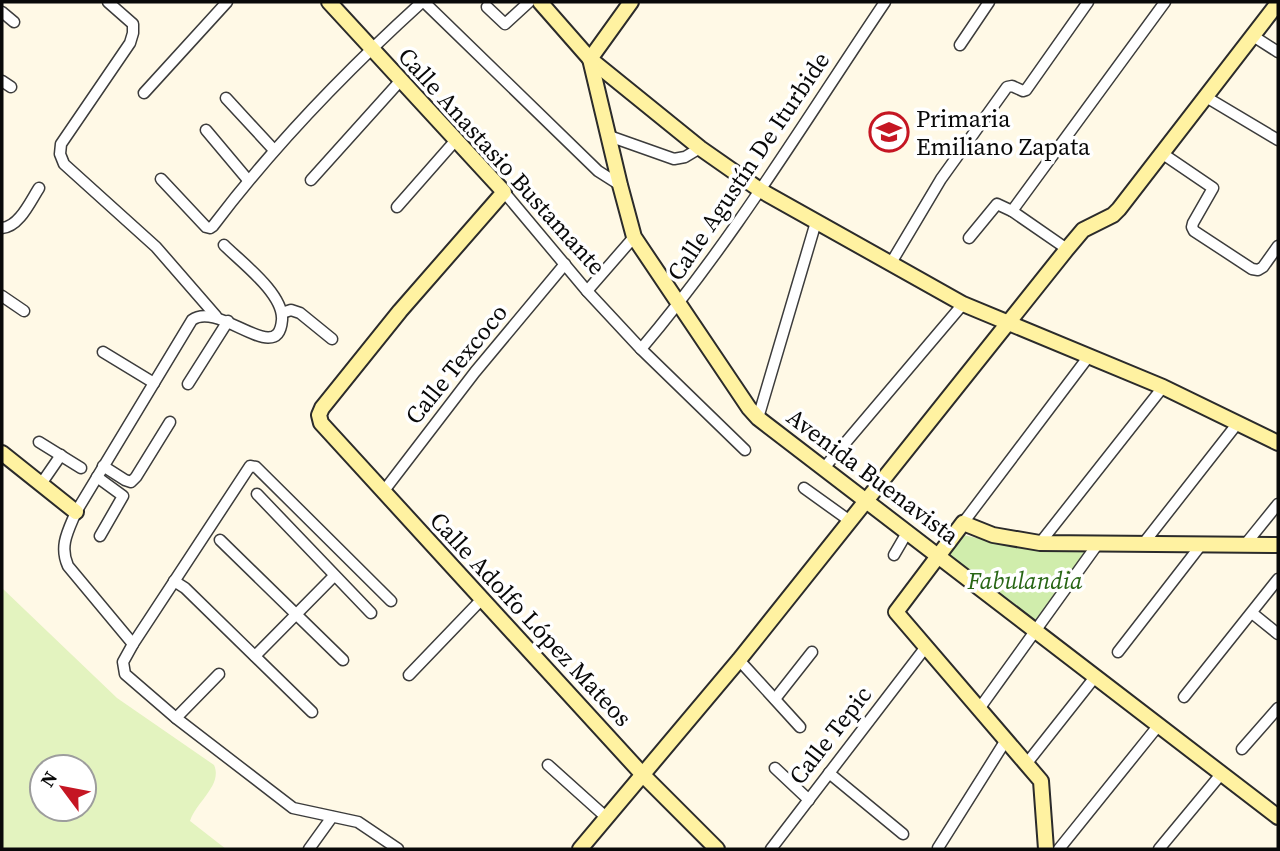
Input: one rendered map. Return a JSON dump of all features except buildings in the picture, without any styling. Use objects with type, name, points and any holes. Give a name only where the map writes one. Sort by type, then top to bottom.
[{"type":"main road","name":"Calle Anastasio Bustamante","points":[[329,2],[504,192]]},
{"type":"main road","points":[[540,2],[590,59],[700,148],[760,190],[963,304],[1163,387],[1278,443]]},
{"type":"main road","points":[[590,59],[631,2]]},
{"type":"main road","points":[[580,849],[739,660],[1083,230],[1113,215],[1119,209],[1275,4]]},
{"type":"main road","name":"Avenida Buenavista","points":[[590,59],[634,237],[758,418],[1278,817]]},
{"type":"main road","name":"Calle Adolfo López Mateos","points":[[504,192],[400,311],[321,408],[321,423],[644,776],[716,849]]},
{"type":"main road","points":[[2,453],[76,512]]},
{"type":"main road","points":[[1046,849],[1041,781],[896,612],[962,523],[993,535],[1040,543],[1278,545]]},
{"type":"street","points":[[108,2],[132,24],[134,33],[130,43],[61,144],[60,154],[64,164],[156,247],[216,316]]},
{"type":"street","points":[[144,93],[227,2]]},
{"type":"street","points":[[161,179],[209,229],[304,115],[423,2],[598,171],[620,185]]},
{"type":"street","points":[[487,7],[505,24],[529,2]]},
{"type":"street","name":"Calle Agustín De Iturbide","points":[[641,349],[680,304],[760,190],[885,2]]},
{"type":"street","points":[[960,45],[989,2]]},
{"type":"street","points":[[891,263],[941,179],[1007,87],[1026,90],[1088,2]]},
{"type":"street","points":[[1012,211],[1166,2]]},
{"type":"street","points":[[2,12],[14,22]]},
{"type":"street","points":[[1253,36],[1278,52]]},
{"type":"street","points":[[311,180],[401,80]]},
{"type":"street","points":[[1206,97],[1278,140]]},
{"type":"street","points":[[226,99],[274,150]]},
{"type":"street","points":[[206,130],[248,180]]},
{"type":"street","points":[[609,136],[674,159],[685,157],[700,148]]},
{"type":"street","points":[[397,206],[455,141]]},
{"type":"street","points":[[1163,154],[1213,188],[1193,223],[1194,232],[1252,269],[1263,267],[1278,246]]},
{"type":"street","points":[[2,228],[10,227],[16,222],[38,188]]},
{"type":"street","name":"Calle Anastasio Bustamante","points":[[504,192],[587,291],[641,349],[745,450]]},
{"type":"street","points":[[968,238],[996,204],[1012,211],[1067,249]]},
{"type":"street","points":[[758,418],[816,222]]},
{"type":"street","points":[[587,291],[634,237]]},
{"type":"street","points":[[133,644],[74,575],[64,557],[64,540],[76,512],[192,320],[203,314],[216,316],[261,338],[270,339],[278,335],[282,313],[272,293],[224,245]]},
{"type":"street","name":"Calle Texcoco","points":[[383,492],[475,372],[565,264]]},
{"type":"street","points":[[2,296],[24,310]]},
{"type":"street","points":[[824,468],[963,304]]},
{"type":"street","points":[[282,313],[291,310],[300,313],[332,339]]},
{"type":"street","points":[[188,384],[228,321]]},
{"type":"street","points":[[103,352],[154,383]]},
{"type":"street","points":[[962,523],[1089,356]]},
{"type":"street","points":[[1040,543],[1163,387]]},
{"type":"street","points":[[103,466],[131,482],[170,422]]},
{"type":"street","points":[[1143,544],[1237,424]]},
{"type":"street","points":[[39,442],[81,468]]},
{"type":"street","points":[[41,484],[61,456]]},
{"type":"street","points":[[391,601],[253,466],[247,468],[133,644],[125,657],[123,668],[129,679],[176,718],[293,808],[358,822],[385,845],[398,849]]},
{"type":"street","points":[[97,477],[124,496],[100,536]]},
{"type":"street","points":[[804,488],[850,521]]},
{"type":"street","points":[[257,494],[371,613]]},
{"type":"street","points":[[1244,546],[1278,504]]},
{"type":"street","points":[[894,555],[908,531]]},
{"type":"street","points":[[220,540],[343,660]]},
{"type":"street","points":[[979,709],[1097,545]]},
{"type":"street","points":[[1118,652],[1201,545]]},
{"type":"street","points":[[255,656],[334,576]]},
{"type":"street","points":[[1184,697],[1278,579]]},
{"type":"street","points":[[174,581],[185,588],[312,712]]},
{"type":"street","points":[[409,675],[482,599]]},
{"type":"street","points":[[1252,613],[1278,634]]},
{"type":"street","name":"Calle Tepic","points":[[771,849],[925,648]]},
{"type":"street","points":[[775,699],[812,652]]},
{"type":"street","points":[[739,660],[800,727]]},
{"type":"street","points":[[176,718],[219,674]]},
{"type":"street","points":[[1027,763],[1095,677]]},
{"type":"street","points":[[1242,749],[1278,708]]},
{"type":"street","points":[[1059,849],[1158,726]]},
{"type":"street","points":[[938,848],[1006,740]]},
{"type":"street","points":[[548,765],[607,818]]},
{"type":"street","points":[[775,768],[808,800]]},
{"type":"street","points":[[829,773],[903,834]]},
{"type":"street","points":[[1158,849],[1222,773]]},
{"type":"street","points":[[309,849],[332,817]]},
{"type":"green space","name":"Fabulandia","points":[[959,534],[1030,550],[1087,551],[1033,623],[943,555]]},
{"type":"green space","points":[[2,588],[117,698],[214,765],[215,780],[190,821],[226,849],[2,849]]},
{"type":"place","name":"Primaria Emiliano Zapata","points":[[889,132]]}]
